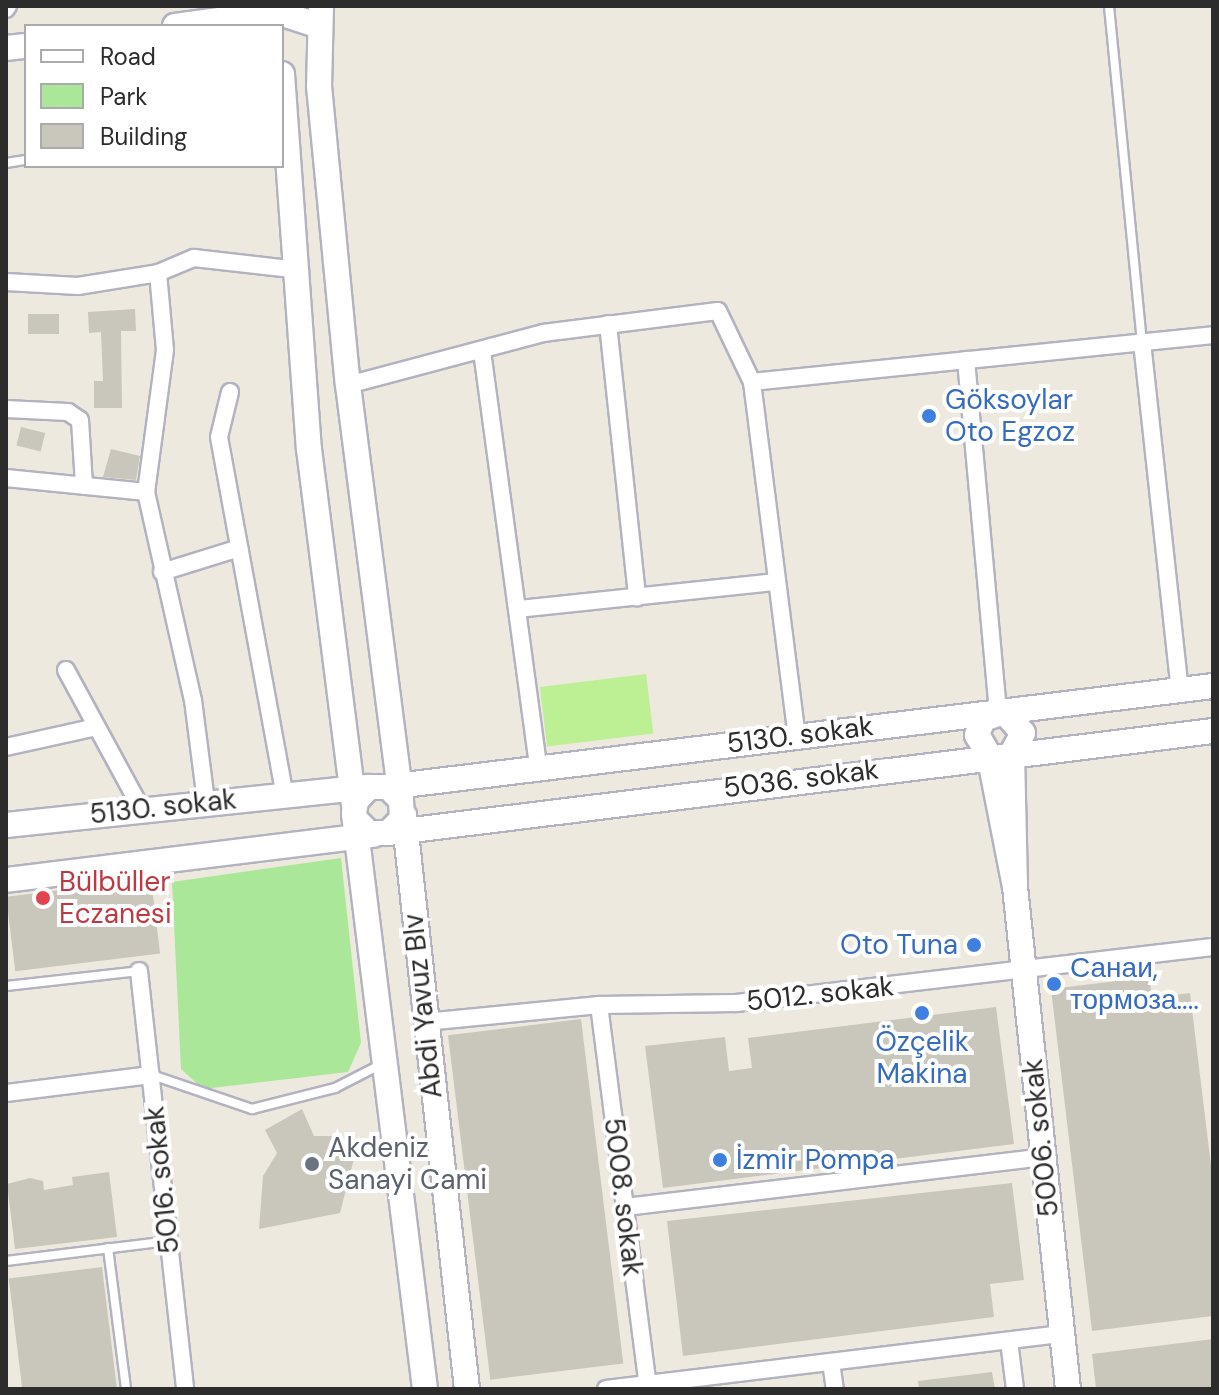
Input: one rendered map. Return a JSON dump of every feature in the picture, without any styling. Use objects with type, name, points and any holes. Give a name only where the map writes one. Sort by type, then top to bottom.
[{"type":"main road","points":[[194,24],[279,15],[318,15],[379,810],[386,1062],[425,1389]]},
{"type":"main road","points":[[284,138],[300,270],[309,449],[379,810]]},
{"type":"main road","name":"5130. sokak","points":[[6,825],[141,808],[285,795],[379,810],[538,766],[1213,686]]},
{"type":"main road","points":[[998,711],[1022,727],[1001,754],[977,729],[998,711]]},
{"type":"main road","name":"5036. sokak","points":[[6,880],[379,810],[1001,754],[1213,731]]},
{"type":"main road","name":"5006. sokak","points":[[1001,754],[1068,1389]]},
{"type":"main road","name":"Abdi Yavuz Blv","points":[[379,810],[425,1022],[467,1389]]},
{"type":"street","points":[[6,282],[78,286],[158,273],[194,258],[300,270]]},
{"type":"street","points":[[158,273],[165,350],[146,492],[193,700],[206,802]]},
{"type":"street","points":[[348,385],[543,333],[718,311],[752,382],[797,736]]},
{"type":"street","points":[[608,324],[637,597]]},
{"type":"street","points":[[752,382],[1213,335]]},
{"type":"street","points":[[1142,342],[1180,690]]},
{"type":"street","points":[[482,351],[538,766]]},
{"type":"street","points":[[966,360],[998,711]]},
{"type":"street","points":[[230,392],[219,437],[285,795]]},
{"type":"street","points":[[6,409],[68,412],[80,420],[84,486]]},
{"type":"street","points":[[6,478],[146,492]]},
{"type":"street","points":[[162,572],[239,548]]},
{"type":"street","points":[[518,609],[776,582]]},
{"type":"street","points":[[66,670],[141,808]]},
{"type":"street","points":[[6,747],[96,727]]},
{"type":"street","name":"5012. sokak","points":[[425,1022],[599,1005],[736,1003],[1024,973],[1213,947]]},
{"type":"street","name":"5016. sokak","points":[[139,971],[185,1389]]},
{"type":"street","name":"5008. sokak","points":[[599,1005],[647,1387]]},
{"type":"street","points":[[6,1093],[151,1075]]},
{"type":"street","points":[[625,1207],[1044,1157]]},
{"type":"street","points":[[606,1389],[647,1387],[1062,1334]]},
{"type":"street","points":[[1009,1341],[1015,1389]]},
{"type":"street","points":[[831,1362],[835,1389]]},
{"type":"lane","points":[[1109,6],[1142,342]]},
{"type":"lane","points":[[6,986],[139,971]]},
{"type":"lane","points":[[151,1075],[252,1109],[335,1088],[386,1062]]},
{"type":"lane","points":[[6,1261],[169,1240]]},
{"type":"lane","points":[[108,1248],[126,1389]]},
{"type":"green space","points":[[646,674],[653,734],[547,747],[540,687]]},
{"type":"green space","points":[[341,858],[361,1043],[348,1072],[203,1089],[181,1069],[172,882]]},
{"type":"building","points":[[135,309],[136,331],[121,331],[122,408],[94,408],[94,381],[103,381],[101,332],[89,333],[88,312]]},
{"type":"building","points":[[28,314],[59,314],[59,334],[28,334]]},
{"type":"building","points":[[21,427],[45,433],[41,451],[16,445]]},
{"type":"building","points":[[111,449],[140,456],[136,480],[103,477]]},
{"type":"building","points":[[151,879],[160,953],[15,971],[6,897]]},
{"type":"building","points":[[1149,977],[1152,998],[1190,993],[1213,1182],[1213,1316],[1092,1331],[1051,989]]},
{"type":"building","points":[[996,1007],[1014,1144],[663,1188],[645,1046],[725,1037],[729,1071],[752,1068],[748,1038]]},
{"type":"building","points":[[581,1019],[623,1363],[490,1380],[448,1035]]},
{"type":"building","name":"Akdeniz Sanayi Cami","points":[[302,1109],[314,1136],[337,1136],[337,1146],[356,1151],[340,1213],[259,1229],[263,1176],[277,1153],[265,1130]]},
{"type":"building","points":[[109,1172],[117,1237],[15,1249],[7,1184],[30,1178],[43,1181],[44,1190],[73,1185],[72,1177]]},
{"type":"building","points":[[1012,1183],[1024,1280],[990,1284],[994,1317],[683,1356],[667,1221]]},
{"type":"building","points":[[102,1267],[117,1389],[22,1389],[9,1278]]},
{"type":"building","points":[[1213,1339],[1213,1389],[1096,1389],[1092,1354]]},
{"type":"building","points":[[992,1372],[995,1389],[919,1389],[918,1381]]},
{"type":"place","name":"Göksoylar Oto Egzoz","points":[[929,416]]},
{"type":"place","name":"Bülbüller Eczanesi","points":[[43,898]]},
{"type":"place","name":"Oto Tuna","points":[[974,945]]},
{"type":"place","name":"Санаи, тормоза....","points":[[1054,984]]},
{"type":"place","name":"Özçelik Makina","points":[[922,1013]]},
{"type":"place","name":"İzmir Pompa","points":[[720,1160]]},
{"type":"place","name":"Akdeniz Sanayi Cami","points":[[312,1164]]}]
